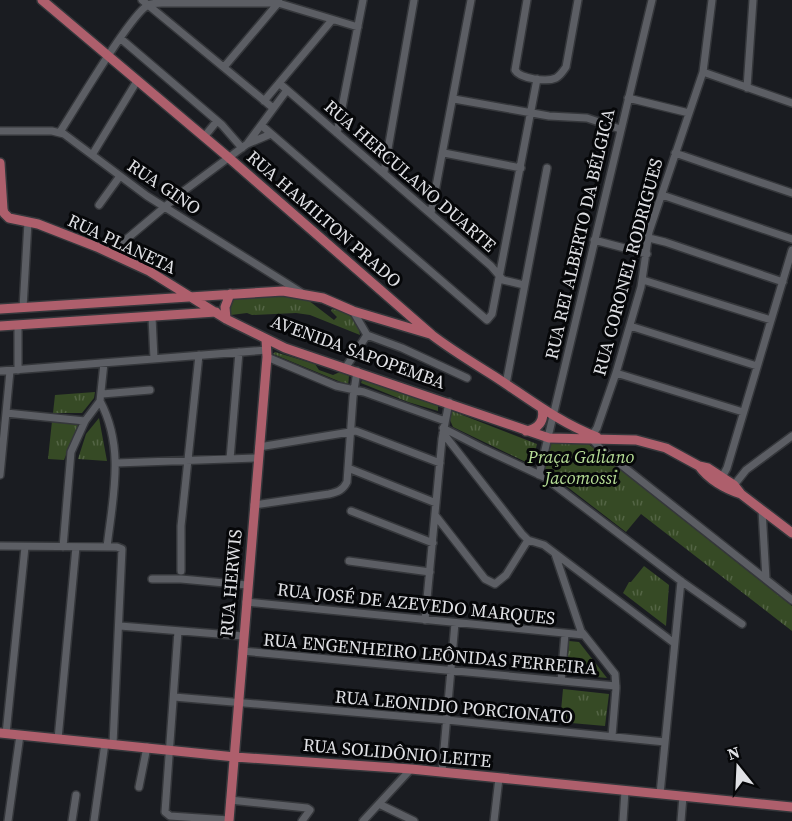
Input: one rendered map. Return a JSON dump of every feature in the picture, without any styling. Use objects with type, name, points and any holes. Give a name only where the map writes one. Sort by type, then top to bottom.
[{"type":"main road","name":"RUA HAMILTON PRADO","points":[[42,0],[228,157],[432,335],[457,354],[542,409],[593,438]]},
{"type":"main road","points":[[0,163],[3,217]]},
{"type":"main road","name":"RUA PLANETA","points":[[3,217],[28,222],[110,253],[149,270],[181,294]]},
{"type":"main road","points":[[192,297],[283,291],[304,294],[323,298],[353,311],[432,335]]},
{"type":"main road","points":[[0,309],[181,294],[192,297],[216,312]]},
{"type":"main road","points":[[226,319],[225,307],[230,294]]},
{"type":"main road","points":[[0,326],[216,312]]},
{"type":"main road","name":"AVENIDA SAPOPEMBA","points":[[216,312],[268,347],[346,367],[549,438],[636,440],[666,448],[699,466],[708,468],[720,480],[792,534]]},
{"type":"main road","name":"RUA HERWIS","points":[[229,821],[268,347]]},
{"type":"main road","points":[[526,431],[540,424],[542,409]]},
{"type":"main road","name":"RUA SOLIDÔNIO LEITE","points":[[3,734],[235,757],[411,769],[792,807]]},
{"type":"street","points":[[337,133],[363,0]]},
{"type":"street","points":[[384,172],[414,0]]},
{"type":"street","points":[[431,213],[471,0]]},
{"type":"street","points":[[527,0],[515,70],[518,74],[537,79],[556,78],[566,67],[578,0]]},
{"type":"street","name":"RUA REI ALBERTO DA BÉLGICA","points":[[539,475],[652,0]]},
{"type":"street","name":"RUA CORONEL RODRIGUES","points":[[593,438],[616,373],[643,280],[649,238],[703,72],[712,0]]},
{"type":"street","points":[[747,88],[753,0]]},
{"type":"street","points":[[145,3],[279,1],[358,27]]},
{"type":"street","points":[[224,67],[279,1]]},
{"type":"street","points":[[0,131],[60,132],[145,3]]},
{"type":"street","points":[[145,3],[273,108]]},
{"type":"street","points":[[264,101],[332,20]]},
{"type":"street","points":[[120,39],[218,121],[244,146]]},
{"type":"street","points":[[703,72],[792,103]]},
{"type":"street","points":[[261,125],[487,320],[492,314],[500,276],[537,79]]},
{"type":"street","points":[[92,155],[137,81]]},
{"type":"street","name":"RUA HERCULANO DUARTE","points":[[279,83],[431,213],[505,281],[524,285]]},
{"type":"street","points":[[244,146],[287,90]]},
{"type":"street","points":[[628,98],[689,113]]},
{"type":"street","points":[[454,99],[530,113],[587,118],[620,129]]},
{"type":"street","points":[[204,137],[218,121]]},
{"type":"street","name":"RUA GINO","points":[[60,132],[165,207],[304,294]]},
{"type":"street","points":[[110,253],[228,157],[244,146],[271,134]]},
{"type":"street","points":[[444,153],[521,168]]},
{"type":"street","points":[[675,153],[792,193]]},
{"type":"street","points":[[506,384],[548,168]]},
{"type":"street","points":[[99,205],[120,176]]},
{"type":"street","points":[[662,195],[792,239]]},
{"type":"street","points":[[23,308],[28,222]]},
{"type":"street","points":[[649,238],[783,282]]},
{"type":"street","points":[[594,240],[647,254]]},
{"type":"street","points":[[720,480],[727,468],[771,320],[790,267],[792,250]]},
{"type":"street","points":[[643,280],[771,320]]},
{"type":"street","points":[[353,311],[367,334],[467,378]]},
{"type":"street","points":[[152,317],[154,359]]},
{"type":"street","points":[[0,475],[2,436],[14,371],[18,325]]},
{"type":"street","points":[[630,326],[757,366]]},
{"type":"street","points":[[346,367],[367,334]]},
{"type":"street","points":[[0,371],[238,352],[268,347],[336,386],[364,392],[444,427],[539,475],[742,624]]},
{"type":"street","points":[[230,459],[238,352]]},
{"type":"street","points":[[181,571],[180,546],[187,462],[199,355]]},
{"type":"street","points":[[104,363],[101,397],[115,444],[116,463],[107,547]]},
{"type":"street","points":[[254,505],[341,491],[347,482],[357,371]]},
{"type":"street","points":[[616,373],[743,412]]},
{"type":"street","points":[[63,547],[70,459],[85,421],[101,397],[150,390]]},
{"type":"street","points":[[424,620],[444,427],[449,402]]},
{"type":"street","points":[[6,413],[85,421]]},
{"type":"street","points":[[444,427],[508,518],[528,540],[544,545],[554,552],[674,643]]},
{"type":"street","points":[[259,447],[350,431],[359,432],[440,464]]},
{"type":"street","points":[[720,480],[746,470],[792,436]]},
{"type":"street","points":[[593,438],[609,455],[792,600]]},
{"type":"street","points":[[116,463],[258,458]]},
{"type":"street","points":[[348,468],[436,503]]},
{"type":"street","points":[[732,488],[746,470]]},
{"type":"street","points":[[762,510],[766,579]]},
{"type":"street","points":[[351,511],[433,543]]},
{"type":"street","points":[[435,515],[490,583],[495,584],[506,575],[528,540]]},
{"type":"street","points":[[0,546],[117,547],[122,549],[120,626],[109,744],[94,821]]},
{"type":"street","points":[[3,734],[25,547]]},
{"type":"street","points":[[58,739],[76,547]]},
{"type":"street","points":[[554,552],[584,635],[615,674],[612,736]]},
{"type":"street","points":[[349,561],[430,572]]},
{"type":"street","points":[[152,579],[181,579],[247,585]]},
{"type":"street","points":[[660,794],[681,581]]},
{"type":"street","name":"RUA JOSÉ DE AZEVEDO MARQUES","points":[[246,602],[584,635]]},
{"type":"street","points":[[442,772],[455,623]]},
{"type":"street","points":[[120,626],[243,636]]},
{"type":"street","points":[[178,631],[165,811],[167,815],[229,821]]},
{"type":"street","points":[[561,681],[565,634]]},
{"type":"street","name":"RUA ENGENHEIRO LEÔNIDAS FERREIRA","points":[[242,651],[616,686]]},
{"type":"street","name":"RUA LEONIDIO PORCIONATO","points":[[174,697],[447,720],[665,742]]},
{"type":"street","points":[[8,821],[20,735]]},
{"type":"street","points":[[139,787],[147,747]]},
{"type":"street","points":[[363,821],[411,769]]},
{"type":"street","points":[[494,821],[499,778]]},
{"type":"street","points":[[623,821],[625,791]]},
{"type":"street","points":[[72,821],[76,795]]},
{"type":"street","points":[[681,821],[682,796]]},
{"type":"street","points":[[230,800],[304,807],[310,810],[302,821]]},
{"type":"street","points":[[379,804],[414,821]]},
{"type":"green space","points":[[276,294],[304,297],[334,320],[337,317],[331,311],[332,309],[350,312],[360,335],[310,315],[296,313],[252,315],[247,313],[231,315],[228,312],[227,304],[234,297]]},
{"type":"green space","points":[[275,352],[315,364],[319,370],[333,375],[340,372],[349,376],[348,385],[273,354]]},
{"type":"green space","points":[[362,380],[438,405],[438,411],[361,383]]},
{"type":"green space","points":[[95,392],[94,398],[82,413],[53,413],[55,395]]},
{"type":"green space","name":"Praça Galiano Jacomossi","points":[[452,411],[537,444],[532,465],[453,427],[450,420]]},
{"type":"green space","points":[[99,418],[107,461],[78,459],[86,434]]},
{"type":"green space","points":[[52,421],[76,422],[78,425],[64,460],[48,459]]},
{"type":"green space","name":"Praça Galiano Jacomossi","points":[[555,441],[586,442],[792,606],[792,631],[641,514],[626,532],[544,469],[551,443]]},
{"type":"green space","points":[[644,566],[669,585],[666,626],[623,593],[629,582]]},
{"type":"green space","points":[[569,641],[579,642],[607,678],[566,674]]},
{"type":"green space","points":[[563,689],[609,694],[605,726],[560,722]]}]
